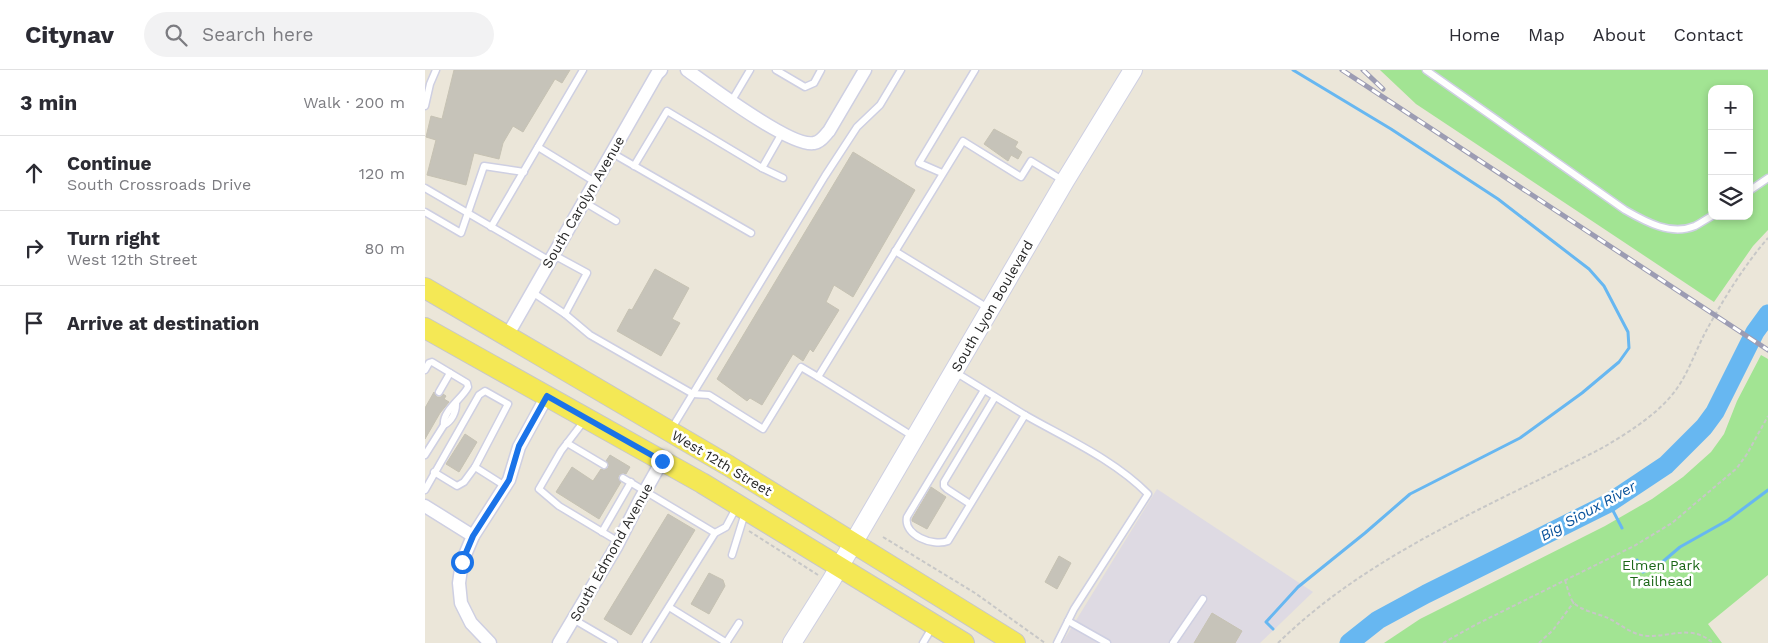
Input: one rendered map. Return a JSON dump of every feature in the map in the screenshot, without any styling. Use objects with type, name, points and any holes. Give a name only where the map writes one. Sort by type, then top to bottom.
[{"type":"main road","name":"West 12th Street","points":[[425,288],[729,466],[1015,643]]},
{"type":"main road","name":"West 12th Street","points":[[425,328],[742,507],[963,643]]},
{"type":"street","name":"South Carolyn Avenue","points":[[507,336],[661,70]]},
{"type":"street","points":[[687,70],[731,102],[782,133],[801,141],[814,143],[822,139],[829,131],[865,70]]},
{"type":"street","name":"South Lyon Boulevard","points":[[793,643],[1133,70]]},
{"type":"street","points":[[491,643],[471,623],[461,603],[459,583],[462,562],[473,536],[509,480],[519,446],[547,396]]},
{"type":"street","name":"South Edmond Avenue","points":[[559,643],[619,542],[662,461]]},
{"type":"street","points":[[425,506],[473,536]]},
{"type":"lane","points":[[425,106],[430,84],[436,70]]},
{"type":"lane","points":[[491,227],[583,70]]},
{"type":"lane","points":[[731,102],[750,70]]},
{"type":"lane","points":[[776,70],[805,87],[814,83],[821,70]]},
{"type":"lane","points":[[670,432],[825,176],[857,127],[880,105],[901,70]]},
{"type":"lane","points":[[942,173],[919,162],[975,70]]},
{"type":"lane","points":[[1426,70],[1625,210],[1645,222],[1663,228],[1678,230],[1694,226],[1708,218]]},
{"type":"lane","points":[[634,166],[667,111],[762,168],[783,178]]},
{"type":"lane","points":[[762,168],[782,133]]},
{"type":"lane","points":[[818,378],[963,141],[1021,176],[1031,161],[1065,182]]},
{"type":"lane","points":[[538,147],[595,182]]},
{"type":"lane","points":[[612,153],[751,233]]},
{"type":"lane","points":[[425,212],[461,233],[484,166],[523,172]]},
{"type":"lane","points":[[1753,188],[1768,178]]},
{"type":"lane","points":[[425,188],[491,227],[552,258],[587,273],[565,314]]},
{"type":"lane","points":[[584,202],[616,221]]},
{"type":"lane","points":[[895,251],[990,310]]},
{"type":"lane","points":[[532,292],[565,314],[590,335],[693,394],[709,395],[763,429],[801,367],[915,438]]},
{"type":"lane","points":[[425,370],[429,363],[432,362],[467,383],[468,387],[457,404],[451,407],[443,420],[444,425],[425,455]]},
{"type":"lane","points":[[953,372],[1101,457],[1132,478],[1148,494],[1074,609],[1057,643]]},
{"type":"lane","points":[[439,392],[450,373]]},
{"type":"lane","points":[[984,390],[907,517],[906,522],[915,534],[931,543],[941,544],[948,541],[1025,415]]},
{"type":"lane","points":[[425,490],[434,472],[479,395],[485,391],[507,404],[475,467],[464,482],[457,486],[434,472]]},
{"type":"lane","points":[[970,504],[947,489],[944,486],[944,482],[995,397]]},
{"type":"lane","points":[[586,418],[567,443],[539,489],[559,506],[619,542]]},
{"type":"lane","points":[[567,443],[603,465]]},
{"type":"lane","points":[[475,467],[505,486]]},
{"type":"lane","points":[[623,478],[715,533]]},
{"type":"lane","points":[[602,532],[631,482]]},
{"type":"lane","points":[[646,643],[715,533],[726,527],[742,507]]},
{"type":"lane","points":[[732,555],[742,507]]},
{"type":"lane","points":[[1173,643],[1203,600]]},
{"type":"lane","points":[[669,606],[726,643],[739,623]]},
{"type":"lane","points":[[573,619],[614,643]]},
{"type":"lane","points":[[1068,621],[1107,643]]},
{"type":"lane","points":[[923,643],[934,625]]},
{"type":"path","points":[[1278,643],[1322,603],[1383,561],[1415,542],[1604,447],[1653,413],[1676,390],[1715,315],[1768,238]]},
{"type":"path","points":[[1443,643],[1653,536],[1691,509],[1737,468],[1768,416]]},
{"type":"path","points":[[883,537],[975,593],[1045,643]]},
{"type":"path","points":[[1565,580],[1574,602],[1590,612],[1607,618],[1632,632],[1646,636],[1691,632],[1705,636],[1713,643]]},
{"type":"path","points":[[1539,643],[1553,630],[1574,602]]},
{"type":"shaded area","points":[[1157,489],[1313,592],[1260,643],[1062,643]]},
{"type":"green space","points":[[1380,70],[1768,70],[1768,230],[1753,246],[1714,302],[1416,104]]},
{"type":"green space","name":"Elmen Park Trailhead","points":[[1761,355],[1768,359],[1768,575],[1708,624],[1722,643],[1384,643],[1420,619],[1605,526],[1652,499],[1683,477],[1711,452],[1724,434],[1737,401]]},
{"type":"building","points":[[454,70],[570,70],[562,83],[555,79],[523,132],[513,126],[503,143],[499,159],[474,153],[466,185],[427,175],[436,140],[426,137],[431,116],[442,119]]},
{"type":"building","points":[[994,129],[1018,142],[1015,147],[1022,152],[1018,159],[1011,155],[1008,161],[984,144]]},
{"type":"building","points":[[853,152],[915,190],[853,297],[834,285],[826,302],[839,310],[813,352],[810,349],[803,361],[793,354],[762,405],[750,398],[747,401],[717,379]]},
{"type":"building","points":[[655,269],[689,288],[672,319],[680,323],[661,356],[617,331],[629,309],[632,310]]},
{"type":"building","points":[[434,392],[437,397],[441,397],[443,394],[446,396],[444,399],[449,402],[440,413],[425,439],[425,408]]},
{"type":"building","points":[[465,434],[477,442],[459,472],[446,464]]},
{"type":"building","points":[[610,455],[630,467],[626,474],[619,475],[618,478],[621,482],[599,519],[556,492],[572,467],[593,481],[601,469],[608,468],[609,465],[606,461]]},
{"type":"building","points":[[931,487],[946,497],[927,529],[912,521],[912,519]]},
{"type":"building","points":[[668,514],[695,530],[631,635],[604,619]]},
{"type":"building","points":[[1059,556],[1071,563],[1057,589],[1045,582]]},
{"type":"building","points":[[709,573],[723,580],[725,586],[709,614],[691,604]]},
{"type":"building","points":[[1212,613],[1242,631],[1235,643],[1194,643]]},
{"type":"waterway","points":[[1273,629],[1266,622],[1298,587],[1410,494],[1520,438],[1582,393],[1619,362],[1629,348],[1628,332],[1604,286],[1589,269],[1498,199],[1391,129],[1293,70]]},
{"type":"waterway","name":"Big Sioux River","points":[[1349,643],[1378,620],[1426,594],[1609,503],[1666,465],[1704,427],[1715,412],[1755,332],[1768,314]]},
{"type":"waterway","points":[[1637,560],[1643,572],[1660,564],[1680,547],[1728,520],[1768,490]]},
{"type":"waterway","points":[[1609,503],[1622,528]]},
{"type":"railway","points":[[1342,70],[1768,350]]},
{"type":"railway","points":[[1363,70],[1383,89]]},
{"type":"route","points":[[462,562],[473,536],[509,480],[519,446],[547,396],[662,461]]}]
